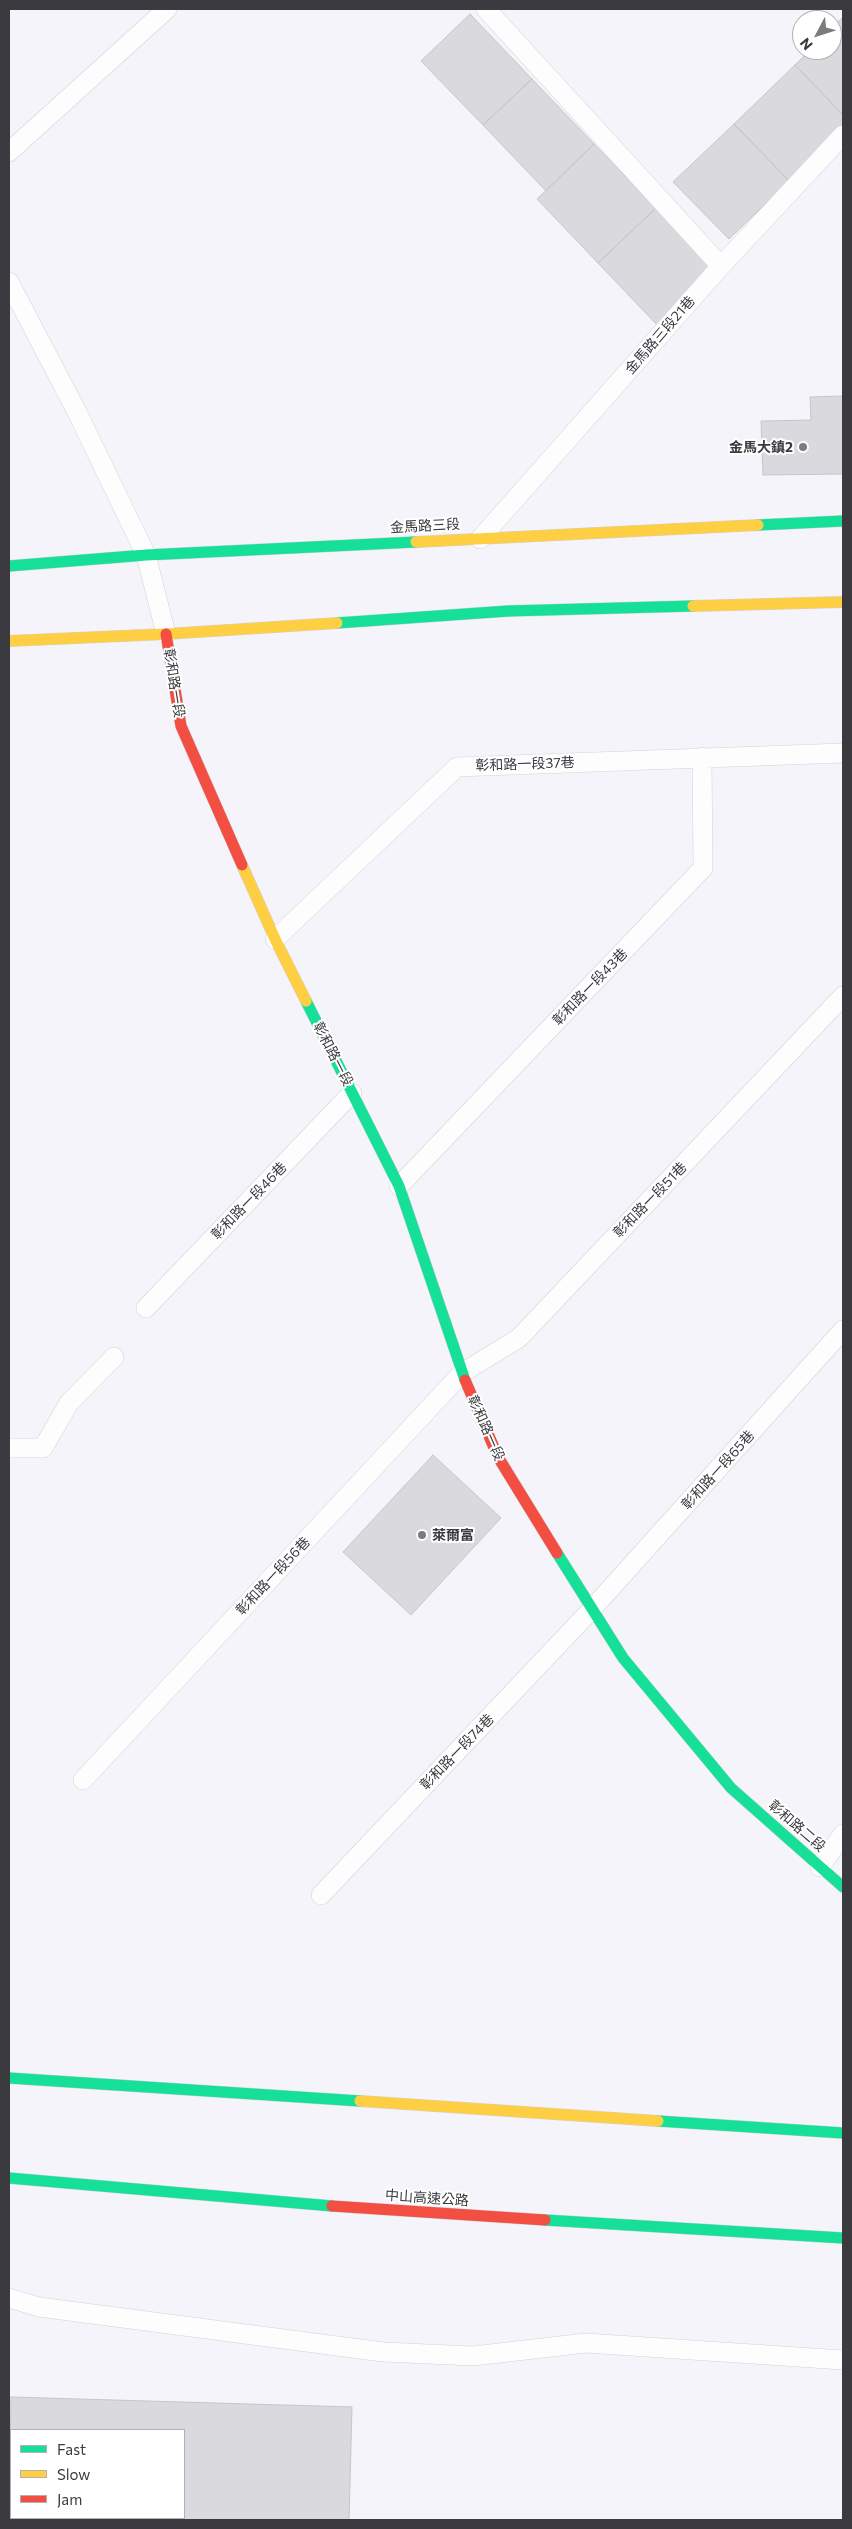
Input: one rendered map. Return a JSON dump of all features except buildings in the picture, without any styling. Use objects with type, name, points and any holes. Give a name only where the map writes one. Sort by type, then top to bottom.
[{"type":"main road","name":"金馬路三段","points":[[9,566],[146,555],[843,521]]},
{"type":"main road","points":[[9,641],[166,634],[508,611],[843,602]]},
{"type":"main road","name":"彰和路一段","points":[[166,634],[181,726],[275,939],[400,1186],[462,1373],[498,1457],[623,1658],[731,1788]]},
{"type":"main road","name":"彰和路二段","points":[[731,1788],[843,1887]]},
{"type":"main road","points":[[9,2078],[843,2133]]},
{"type":"main road","name":"中山高速公路","points":[[9,2178],[384,2210],[843,2238]]},
{"type":"lane","points":[[9,152],[167,9]]},
{"type":"lane","points":[[486,9],[721,266]]},
{"type":"lane","name":"金馬路三段21巷","points":[[480,539],[721,266],[843,135]]},
{"type":"lane","name":"彰和路一段","points":[[9,282],[76,410],[146,555],[166,634]]},
{"type":"lane","name":"彰和路一段37巷","points":[[275,939],[457,767],[843,753]]},
{"type":"lane","name":"彰和路一段43巷","points":[[400,1186],[703,868],[702,757]]},
{"type":"lane","name":"彰和路一段51巷","points":[[462,1373],[519,1338],[843,996]]},
{"type":"lane","name":"彰和路一段46巷","points":[[146,1308],[352,1093]]},
{"type":"lane","name":"彰和路一段65巷","points":[[592,1610],[843,1330]]},
{"type":"lane","points":[[9,1448],[43,1448],[69,1403],[114,1357]]},
{"type":"lane","name":"彰和路一段56巷","points":[[83,1780],[462,1373]]},
{"type":"lane","name":"彰和路一段74巷","points":[[321,1895],[592,1610]]},
{"type":"lane","points":[[820,1867],[843,1834]]},
{"type":"lane","points":[[9,2298],[39,2307],[383,2352],[473,2356],[586,2343],[843,2360]]},
{"type":"traffic: fast","points":[[758,525],[843,521]]},
{"type":"traffic: fast","points":[[9,566],[146,555],[416,542]]},
{"type":"traffic: fast","points":[[337,623],[508,611],[693,606]]},
{"type":"traffic: fast","points":[[306,1001],[399,1186],[465,1380]]},
{"type":"traffic: fast","points":[[557,1553],[623,1658],[731,1788],[843,1887]]},
{"type":"traffic: fast","points":[[9,2078],[360,2101]]},
{"type":"traffic: fast","points":[[658,2121],[843,2133]]},
{"type":"traffic: fast","points":[[9,2178],[332,2206]]},
{"type":"traffic: fast","points":[[545,2220],[843,2238]]},
{"type":"traffic: slow","points":[[416,542],[758,525]]},
{"type":"traffic: slow","points":[[693,606],[843,602]]},
{"type":"traffic: slow","points":[[9,641],[166,634],[337,623]]},
{"type":"traffic: slow","points":[[242,865],[275,939],[306,1001]]},
{"type":"traffic: slow","points":[[360,2101],[658,2121]]},
{"type":"traffic: jam","points":[[166,634],[181,726],[242,865]]},
{"type":"traffic: jam","points":[[465,1380],[498,1457],[557,1553]]},
{"type":"traffic: jam","points":[[332,2206],[545,2220]]},
{"type":"place","name":"金馬大鎮2","points":[[803,447]]},
{"type":"place","name":"萊爾富","points":[[422,1535]]}]
